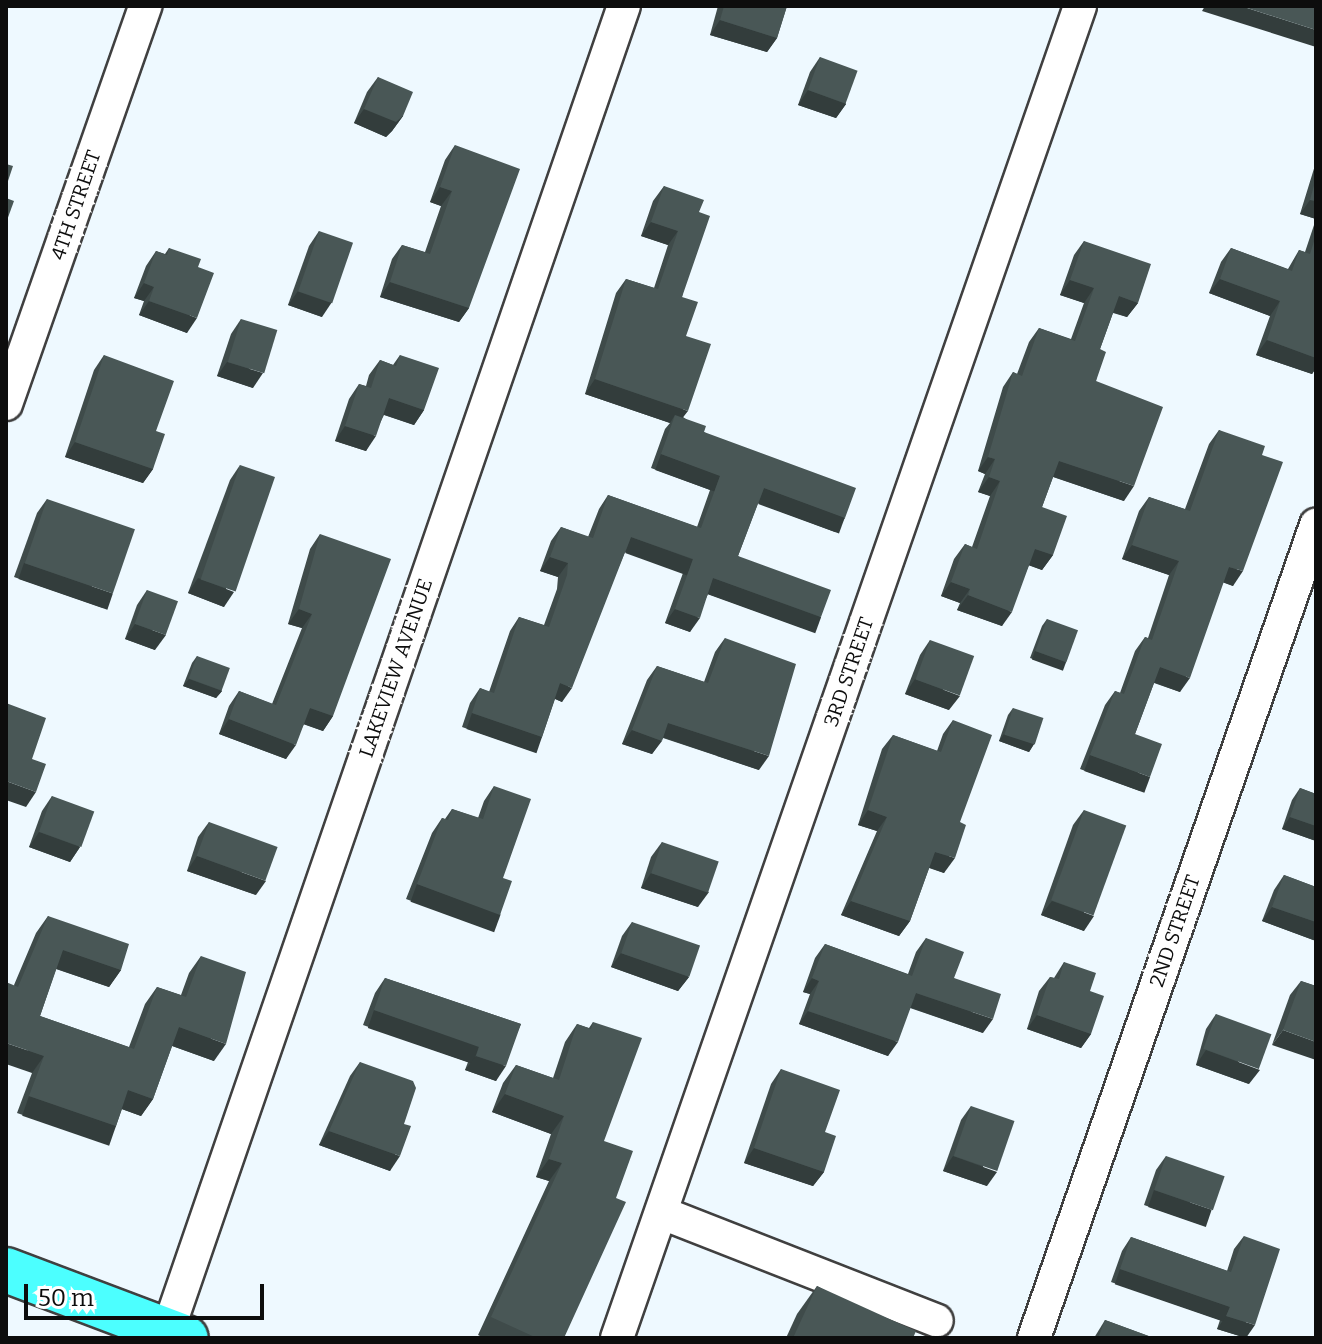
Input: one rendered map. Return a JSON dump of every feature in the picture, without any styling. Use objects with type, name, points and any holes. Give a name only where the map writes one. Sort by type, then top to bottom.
[{"type":"highway","points":[[6,1270],[177,1334]]},
{"type":"street","name":"4TH STREET","points":[[6,404],[145,6]]},
{"type":"street","name":"LAKEVIEW AVENUE","points":[[177,1334],[624,6]]},
{"type":"street","name":"3RD STREET","points":[[617,1338],[1080,6]]},
{"type":"street","name":"2ND STREET","points":[[1034,1338],[1316,525]]},
{"type":"street","points":[[662,1213],[937,1321]]},
{"type":"building","points":[[724,6],[787,6],[777,38],[720,20]]},
{"type":"building","points":[[1241,6],[1316,6],[1316,30]]},
{"type":"building","points":[[820,57],[858,71],[846,104],[808,90]]},
{"type":"building","points":[[378,77],[413,92],[403,116],[396,122],[364,109]]},
{"type":"building","points":[[455,145],[520,169],[469,308],[390,282],[402,245],[430,254],[452,191],[440,187]]},
{"type":"building","points":[[6,164],[13,166],[6,187]]},
{"type":"building","points":[[1316,178],[1316,201],[1310,200]]},
{"type":"building","points":[[664,186],[704,200],[699,212],[710,216],[682,297],[698,302],[686,336],[711,344],[688,411],[595,379],[626,279],[658,289],[678,231],[651,222]]},
{"type":"building","points":[[6,198],[14,201],[6,223]]},
{"type":"building","points":[[319,231],[353,243],[332,303],[298,292]]},
{"type":"building","points":[[1316,235],[1316,358],[1267,340],[1280,301],[1220,279],[1231,248],[1292,271],[1299,250],[1310,254]]},
{"type":"building","points":[[1084,241],[1151,264],[1138,303],[1119,296],[1100,349],[1106,352],[1096,381],[1163,407],[1134,486],[1059,461],[1042,507],[1067,516],[1053,555],[1035,549],[1012,612],[968,595],[970,589],[951,582],[965,544],[977,549],[1000,481],[989,477],[995,459],[988,457],[1013,372],[1022,376],[1039,328],[1075,341],[1094,288],[1070,280]]},
{"type":"building","points":[[169,248],[201,259],[198,267],[214,273],[197,318],[149,301],[154,287],[144,283],[156,251],[167,255]]},
{"type":"building","points":[[241,319],[277,330],[264,373],[228,362]]},
{"type":"building","points":[[104,355],[174,381],[156,431],[165,434],[153,469],[75,442]]},
{"type":"building","points":[[400,355],[439,368],[424,410],[389,398],[376,436],[345,426],[359,384],[371,388],[380,360],[396,366]]},
{"type":"building","points":[[675,415],[706,426],[704,432],[856,488],[845,518],[764,488],[738,556],[831,590],[821,617],[713,578],[700,618],[675,609],[693,559],[631,537],[572,688],[560,683],[542,737],[472,713],[480,688],[494,693],[519,617],[549,627],[567,575],[568,563],[550,557],[561,527],[593,538],[608,495],[701,528],[720,476],[661,454]]},
{"type":"building","points":[[1219,430],[1265,446],[1262,455],[1283,462],[1243,571],[1229,567],[1190,678],[1160,667],[1135,734],[1162,744],[1150,777],[1090,755],[1115,691],[1124,694],[1145,637],[1152,640],[1179,561],[1132,545],[1149,497],[1190,511]]},
{"type":"building","points":[[240,465],[275,477],[236,591],[201,579]]},
{"type":"building","points":[[47,499],[135,529],[113,594],[25,563]]},
{"type":"building","points":[[320,534],[391,559],[333,716],[310,708],[296,745],[229,719],[239,691],[276,705],[312,614],[299,609]]},
{"type":"building","points":[[147,590],[178,601],[166,635],[135,624]]},
{"type":"building","points":[[1047,619],[1078,630],[1066,662],[1035,651]]},
{"type":"building","points":[[725,638],[796,664],[769,756],[668,723],[662,741],[632,730],[657,666],[708,683]]},
{"type":"building","points":[[930,640],[974,656],[960,696],[916,679]]},
{"type":"building","points":[[197,656],[230,668],[222,691],[189,679]]},
{"type":"building","points":[[6,703],[46,718],[32,759],[46,764],[36,792],[6,781]]},
{"type":"building","points":[[1013,708],[1043,718],[1035,745],[1004,735]]},
{"type":"building","points":[[953,720],[992,735],[960,822],[966,825],[955,858],[935,852],[910,921],[851,901],[887,817],[868,810],[893,735],[941,752]]},
{"type":"building","points":[[494,786],[531,799],[503,878],[512,881],[500,915],[417,884],[442,818],[448,820],[452,809],[483,819]]},
{"type":"building","points":[[1300,788],[1316,794],[1316,826],[1290,817]]},
{"type":"building","points":[[52,796],[94,811],[81,847],[39,832]]},
{"type":"building","points":[[1084,810],[1126,825],[1093,916],[1051,900]]},
{"type":"building","points":[[209,822],[278,847],[265,881],[197,856]]},
{"type":"building","points":[[662,842],[719,862],[708,893],[651,873]]},
{"type":"building","points":[[1284,875],[1316,887],[1316,922],[1272,907]]},
{"type":"building","points":[[48,916],[129,944],[121,970],[63,950],[40,1016],[134,1049],[157,987],[186,997],[201,956],[246,972],[226,1044],[179,1027],[153,1099],[128,1090],[116,1126],[29,1096],[44,1056],[6,1043],[6,982],[18,987]]},
{"type":"building","points":[[632,922],[700,945],[689,977],[621,953]]},
{"type":"building","points":[[926,938],[964,952],[954,978],[1001,994],[993,1019],[916,993],[898,1042],[808,1011],[819,981],[812,978],[825,944],[912,976]]},
{"type":"building","points":[[1064,962],[1096,973],[1090,991],[1104,996],[1091,1034],[1037,1015],[1050,977],[1059,979]]},
{"type":"building","points":[[385,978],[521,1024],[506,1066],[476,1056],[479,1047],[374,1010]]},
{"type":"building","points":[[1301,981],[1316,986],[1316,1042],[1283,1030]]},
{"type":"building","points":[[1216,1014],[1271,1034],[1259,1069],[1203,1049]]},
{"type":"building","points":[[593,1022],[642,1038],[604,1141],[633,1151],[616,1198],[626,1202],[564,1338],[537,1338],[491,1317],[562,1163],[549,1159],[564,1116],[505,1094],[516,1065],[559,1080],[577,1024],[591,1029]]},
{"type":"building","points":[[360,1062],[413,1081],[416,1088],[404,1124],[411,1126],[400,1156],[329,1131]]},
{"type":"building","points":[[781,1069],[840,1090],[825,1132],[836,1136],[824,1172],[754,1148]]},
{"type":"building","points":[[971,1106],[1014,1121],[997,1171],[954,1156]]},
{"type":"building","points":[[1166,1156],[1225,1176],[1213,1210],[1154,1190]]},
{"type":"building","points":[[1244,1236],[1280,1249],[1255,1325],[1226,1316],[1230,1307],[1120,1269],[1131,1237],[1231,1272]]},
{"type":"building","points":[[817,1286],[916,1331],[913,1338],[793,1338]]},
{"type":"building","points":[[1105,1320],[1154,1338],[1098,1338]]}]
